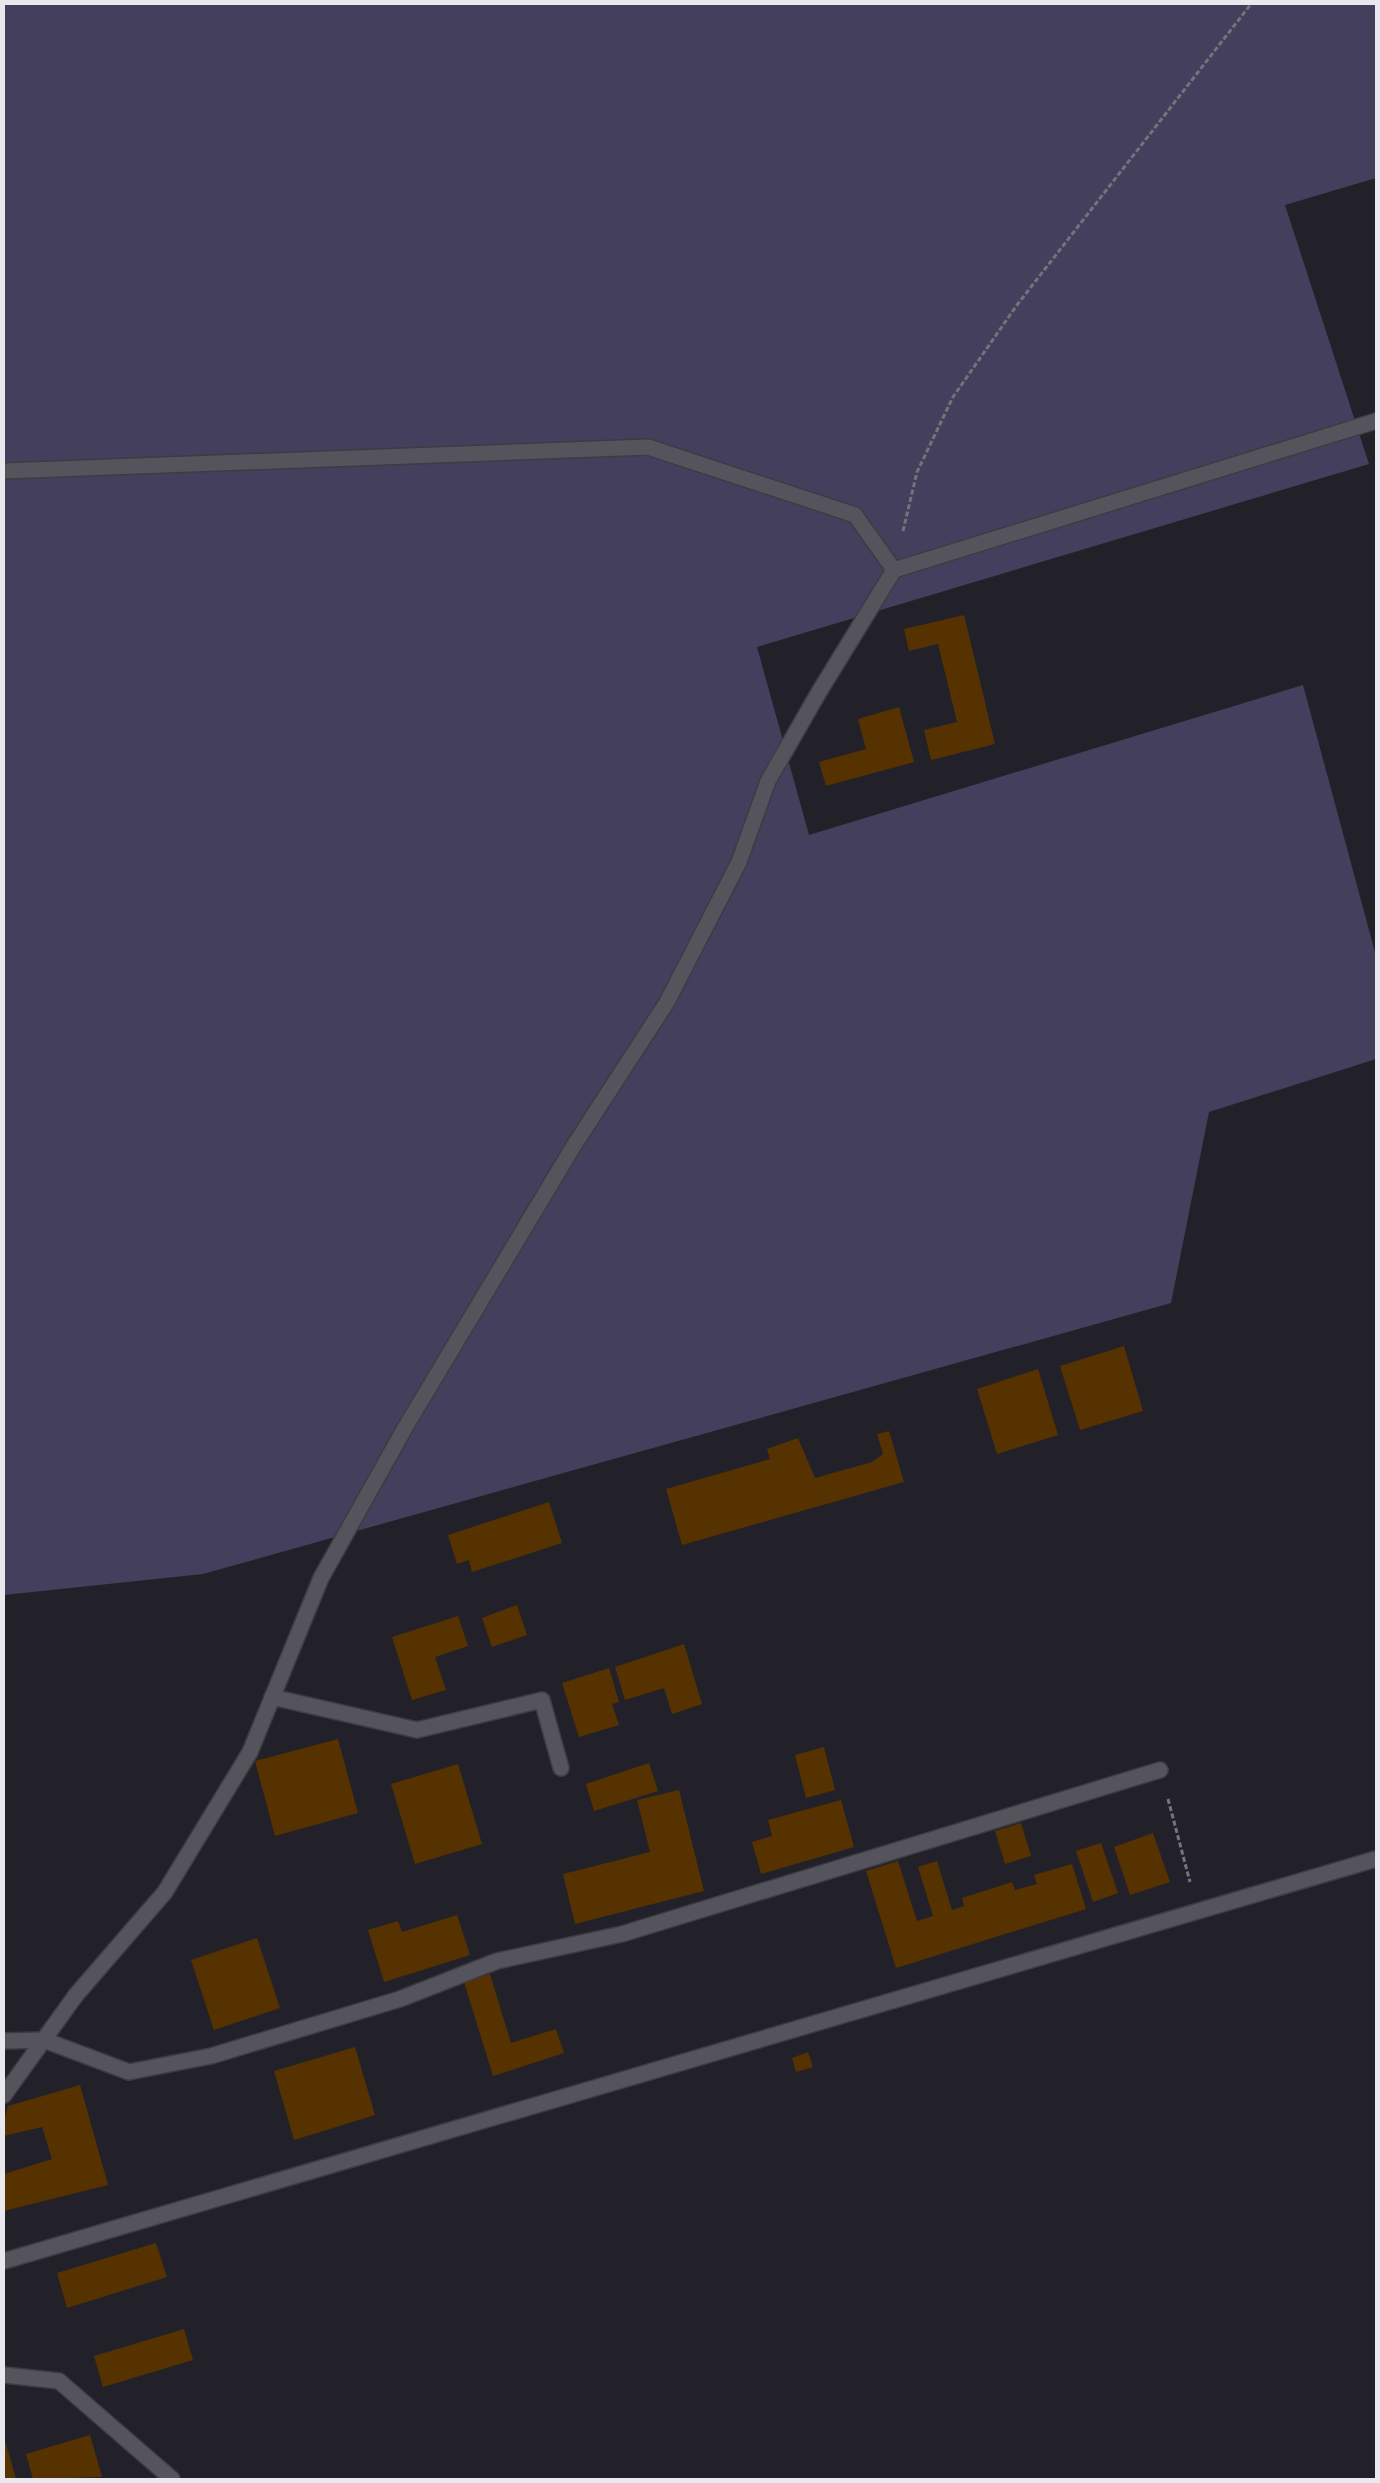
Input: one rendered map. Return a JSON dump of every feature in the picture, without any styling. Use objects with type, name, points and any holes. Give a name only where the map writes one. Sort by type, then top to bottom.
[{"type":"street","points":[[4,2095],[76,1996],[165,1892],[250,1752],[321,1578],[406,1426],[573,1147],[667,1002],[739,862],[768,781],[819,692],[894,570],[1376,421]]},
{"type":"street","points":[[4,471],[648,447],[855,516],[894,570]]},
{"type":"street","points":[[272,1697],[417,1730],[542,1700],[561,1768]]},
{"type":"street","points":[[4,2041],[44,2040],[129,2072],[212,2056],[400,2000],[497,1961],[622,1934],[1160,1770]]},
{"type":"street","points":[[4,2261],[1376,1860]]},
{"type":"street","points":[[4,2375],[59,2381],[172,2479]]},
{"type":"path","points":[[894,570],[917,472],[953,397],[1017,305],[1251,4]]},
{"type":"path","points":[[1160,1770],[1198,1912]]},
{"type":"shaded area","points":[[4,4],[1376,4],[1376,178],[1285,205],[1369,464],[757,647],[809,835],[1303,685],[1376,956],[1376,1059],[1209,1112],[1171,1303],[203,1574],[4,1595]]},
{"type":"building","points":[[964,615],[995,744],[931,760],[924,730],[957,722],[938,644],[909,651],[904,629]]},
{"type":"building","points":[[899,707],[914,762],[826,786],[819,762],[866,749],[858,719]]},
{"type":"building","points":[[1124,1346],[1143,1411],[1080,1430],[1060,1366]]},
{"type":"building","points":[[1038,1369],[1058,1435],[997,1454],[977,1389]]},
{"type":"building","points":[[889,1431],[904,1482],[682,1545],[666,1489],[770,1459],[767,1449],[798,1438],[815,1478],[872,1462],[883,1454],[877,1434]]},
{"type":"building","points":[[549,1502],[562,1543],[472,1572],[469,1560],[457,1564],[448,1535]]},
{"type":"building","points":[[517,1605],[527,1635],[492,1647],[482,1618]]},
{"type":"building","points":[[458,1616],[468,1646],[435,1657],[446,1690],[412,1700],[392,1637]]},
{"type":"building","points":[[684,1644],[702,1704],[672,1714],[664,1688],[625,1700],[615,1667]]},
{"type":"building","points":[[609,1668],[619,1702],[612,1704],[619,1725],[579,1737],[562,1683]]},
{"type":"building","points":[[338,1739],[358,1813],[275,1836],[255,1761]]},
{"type":"building","points":[[824,1747],[835,1790],[806,1798],[795,1755]]},
{"type":"building","points":[[649,1763],[658,1791],[594,1811],[586,1784]]},
{"type":"building","points":[[458,1764],[482,1844],[415,1864],[391,1784]]},
{"type":"building","points":[[679,1790],[704,1891],[575,1924],[563,1874],[650,1852],[637,1800]]},
{"type":"building","points":[[841,1800],[854,1847],[761,1874],[752,1842],[772,1836],[768,1820]]},
{"type":"building","points":[[1021,1823],[1031,1856],[1005,1864],[995,1831]]},
{"type":"building","points":[[1153,1833],[1170,1882],[1130,1895],[1114,1847]]},
{"type":"building","points":[[1101,1843],[1118,1893],[1093,1902],[1076,1851]]},
{"type":"building","points":[[898,1861],[917,1921],[933,1916],[918,1867],[937,1861],[952,1910],[964,1906],[962,1898],[1012,1882],[1015,1890],[1037,1884],[1034,1875],[1072,1864],[1086,1909],[896,1968],[866,1871]]},
{"type":"building","points":[[457,1915],[470,1955],[384,1982],[368,1930],[398,1921],[402,1932]]},
{"type":"building","points":[[257,1938],[280,2008],[214,2030],[191,1960]]},
{"type":"building","points":[[490,1974],[511,2043],[556,2029],[564,2053],[493,2076],[464,1982]]},
{"type":"building","points":[[355,2047],[375,2115],[294,2140],[274,2071]]},
{"type":"building","points":[[808,2052],[813,2067],[796,2072],[792,2058]]},
{"type":"building","points":[[80,2085],[108,2185],[4,2211],[4,2174],[52,2159],[42,2127],[4,2136],[4,2121],[8,2106]]},
{"type":"building","points":[[156,2243],[167,2277],[67,2308],[57,2273]]},
{"type":"building","points":[[184,2329],[193,2360],[103,2387],[94,2356]]},
{"type":"building","points":[[90,2435],[102,2477],[33,2479],[26,2454]]},
{"type":"building","points":[[4,2437],[16,2479],[4,2479]]}]
